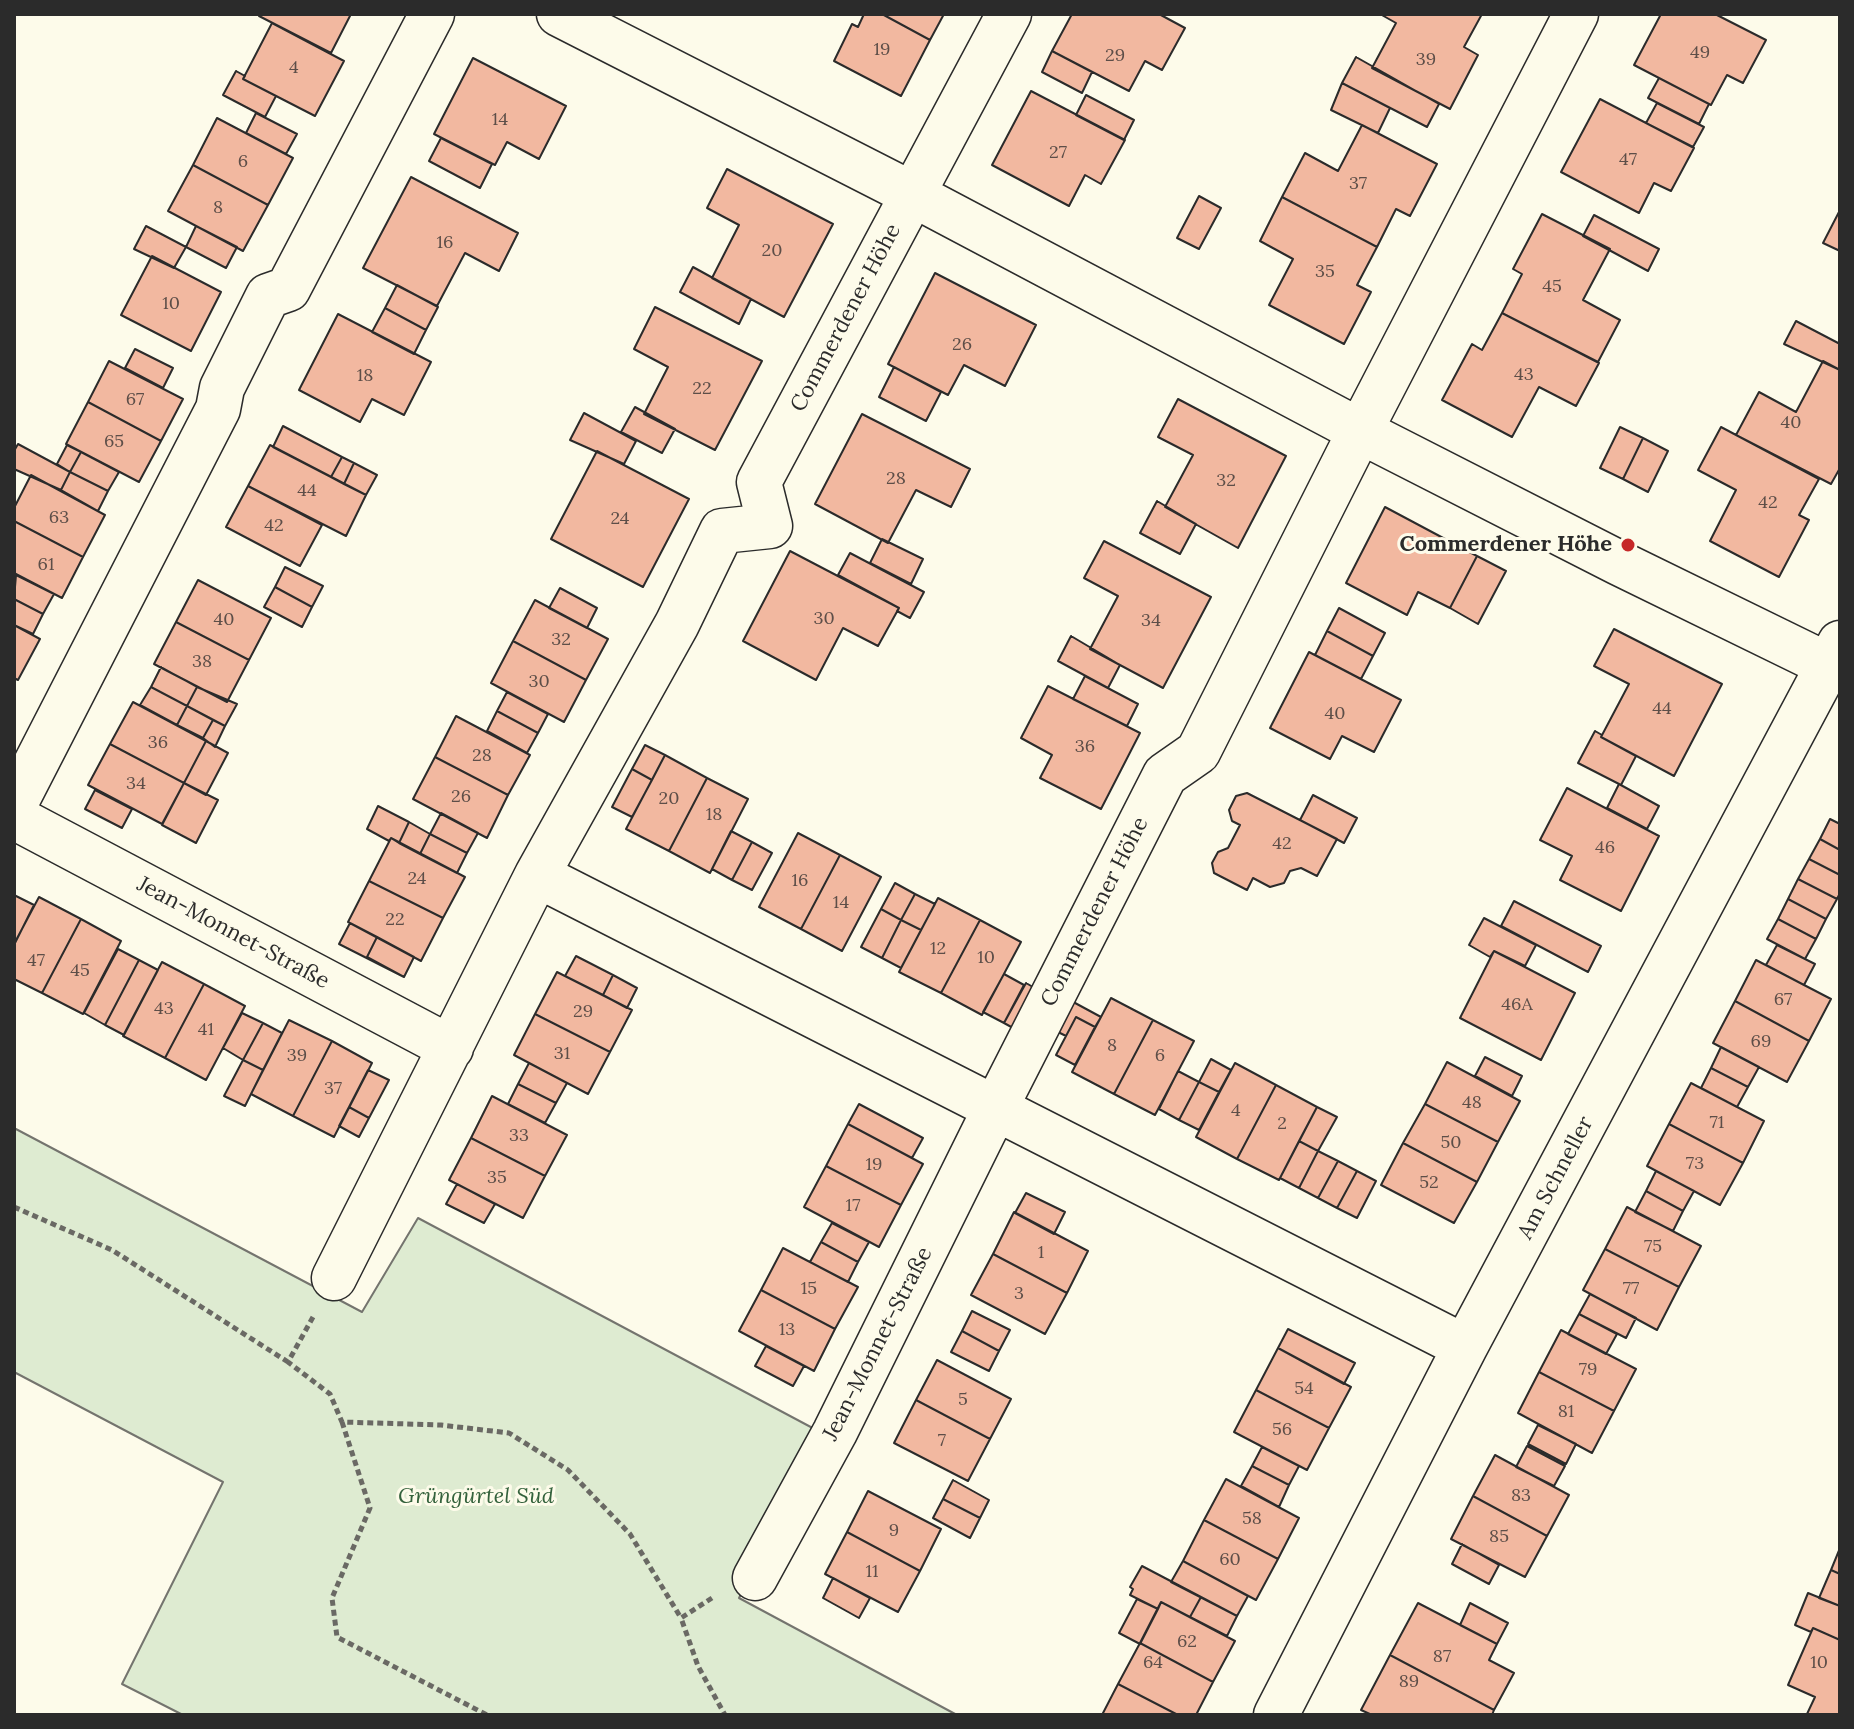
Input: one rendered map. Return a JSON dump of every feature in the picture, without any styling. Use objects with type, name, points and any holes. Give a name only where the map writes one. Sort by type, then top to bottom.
[{"type":"street","points":[[14,806],[218,409],[222,388],[268,296],[288,289],[432,14]]},
{"type":"street","points":[[559,14],[912,194],[1360,431],[1619,563],[1836,660]]},
{"type":"street","name":"Commerdener Höhe","points":[[537,875],[677,624],[722,531],[770,526],[759,482],[1009,14]]},
{"type":"street","name":"Commerdener Höhe","points":[[996,1107],[1165,775],[1198,752],[1576,14]]},
{"type":"street","name":"Am Schneller","points":[[1276,1715],[1465,1347],[1836,660]]},
{"type":"street","name":"Jean-Monnet-Straße","points":[[14,817],[451,1048]]},
{"type":"street","points":[[334,1278],[537,875],[1465,1347]]},
{"type":"street","name":"Jean-Monnet-Straße","points":[[755,1578],[835,1432],[996,1107]]},
{"type":"path","points":[[14,1207],[112,1250],[288,1362],[330,1394],[370,1508],[332,1598],[337,1637],[487,1715]]},
{"type":"path","points":[[288,1362],[334,1278]]},
{"type":"path","points":[[342,1422],[441,1425],[509,1433],[568,1470],[630,1534],[681,1618],[698,1666],[725,1715]]},
{"type":"path","points":[[681,1618],[738,1582],[755,1578]]},
{"type":"green space","name":"Grüngürtel Süd","points":[[14,1128],[362,1312],[418,1218],[822,1433],[739,1598],[957,1715],[183,1715],[122,1684],[223,1482],[14,1372]]},
{"type":"building","points":[[260,14],[351,14],[331,53]]},
{"type":"building","points":[[864,14],[882,14],[930,40],[901,96],[834,61],[852,24],[858,27]]},
{"type":"building","points":[[882,14],[944,14],[930,40]]},
{"type":"building","points":[[1072,14],[1159,14],[1185,28],[1162,70],[1145,61],[1129,91],[1052,51]]},
{"type":"building","points":[[1380,14],[1482,14],[1464,47],[1478,55],[1450,109],[1372,68],[1396,23]]},
{"type":"building","points":[[1661,14],[1715,14],[1766,40],[1743,83],[1727,75],[1711,105],[1634,65]]},
{"type":"building","points":[[272,23],[344,61],[315,116],[243,79]]},
{"type":"building","points":[[1052,51],[1092,72],[1082,93],[1042,72]]},
{"type":"building","points":[[1356,57],[1439,104],[1427,127],[1342,83]]},
{"type":"building","points":[[473,58],[566,106],[539,159],[507,142],[495,165],[434,134]]},
{"type":"building","points":[[236,71],[245,76],[243,79],[276,96],[265,117],[223,95]]},
{"type":"building","points":[[1659,78],[1709,104],[1699,124],[1648,98]]},
{"type":"building","points":[[1342,83],[1390,108],[1378,133],[1331,110]]},
{"type":"building","points":[[1031,91],[1125,140],[1101,184],[1085,175],[1069,206],[992,165]]},
{"type":"building","points":[[1086,95],[1134,120],[1124,140],[1076,115]]},
{"type":"building","points":[[1600,99],[1694,148],[1671,191],[1654,183],[1639,213],[1561,172]]},
{"type":"building","points":[[1657,103],[1704,127],[1693,147],[1646,123]]},
{"type":"building","points":[[256,113],[297,134],[286,154],[246,133]]},
{"type":"building","points":[[217,118],[293,158],[268,205],[193,165]]},
{"type":"building","points":[[1362,125],[1437,164],[1410,216],[1396,209],[1377,247],[1282,197],[1305,153],[1338,171]]},
{"type":"building","points":[[441,138],[492,164],[480,188],[429,161]]},
{"type":"building","points":[[193,165],[268,205],[243,251],[168,211]]},
{"type":"building","points":[[727,169],[833,224],[784,317],[712,278],[739,225],[707,208]]},
{"type":"building","points":[[411,177],[518,233],[499,271],[465,253],[437,306],[363,268]]},
{"type":"building","points":[[1199,196],[1221,208],[1199,249],[1177,238]]},
{"type":"building","points":[[1282,197],[1377,247],[1357,285],[1371,292],[1344,344],[1269,305],[1293,259],[1260,241]]},
{"type":"building","points":[[1840,210],[1840,251],[1823,243]]},
{"type":"building","points":[[1542,214],[1610,249],[1583,300],[1620,320],[1598,362],[1502,313],[1522,274],[1513,269]]},
{"type":"building","points":[[1594,215],[1659,249],[1648,271],[1583,236]]},
{"type":"building","points":[[146,226],[186,247],[174,268],[134,249]]},
{"type":"building","points":[[196,226],[237,247],[226,268],[186,247]]},
{"type":"building","points":[[152,256],[221,292],[191,351],[121,315]]},
{"type":"building","points":[[693,267],[751,299],[739,324],[680,292]]},
{"type":"building","points":[[935,273],[1036,325],[1005,386],[964,365],[948,395],[888,364]]},
{"type":"building","points":[[397,285],[438,307],[426,330],[385,308]]},
{"type":"building","points":[[655,307],[762,361],[715,450],[644,414],[668,367],[634,349]]},
{"type":"building","points":[[385,308],[426,330],[414,354],[372,332]]},
{"type":"building","points":[[1502,313],[1599,363],[1576,406],[1539,387],[1512,437],[1442,400],[1472,344],[1482,350]]},
{"type":"building","points":[[338,314],[431,362],[404,415],[372,399],[360,422],[299,390]]},
{"type":"building","points":[[1796,321],[1840,344],[1840,370],[1784,344]]},
{"type":"building","points":[[135,349],[173,368],[163,388],[125,368]]},
{"type":"building","points":[[109,361],[183,399],[161,441],[88,402]]},
{"type":"building","points":[[1823,361],[1840,370],[1840,468],[1831,484],[1736,435],[1759,392],[1796,412]]},
{"type":"building","points":[[894,367],[941,392],[926,421],[879,397]]},
{"type":"building","points":[[1178,399],[1286,456],[1238,548],[1165,507],[1193,455],[1158,437]]},
{"type":"building","points":[[88,402],[161,441],[139,482],[66,444]]},
{"type":"building","points":[[635,407],[675,429],[662,453],[621,432]]},
{"type":"building","points":[[584,413],[636,441],[624,464],[570,440]]},
{"type":"building","points":[[862,414],[970,469],[951,507],[916,490],[888,543],[815,504]]},
{"type":"building","points":[[283,426],[342,457],[331,477],[273,447]]},
{"type":"building","points":[[1620,427],[1643,438],[1623,479],[1600,468]]},
{"type":"building","points":[[1721,427],[1819,479],[1799,515],[1809,520],[1779,577],[1710,541],[1736,490],[1698,470]]},
{"type":"building","points":[[1643,438],[1668,451],[1648,492],[1623,479]]},
{"type":"building","points":[[18,444],[70,472],[61,490],[14,469],[14,451]]},
{"type":"building","points":[[67,445],[81,452],[70,472],[57,464]]},
{"type":"building","points":[[270,445],[366,495],[346,536],[248,486]]},
{"type":"building","points":[[597,451],[689,499],[643,587],[551,539]]},
{"type":"building","points":[[81,452],[119,472],[108,491],[70,472]]},
{"type":"building","points":[[342,457],[354,463],[344,484],[331,477]]},
{"type":"building","points":[[354,463],[377,475],[366,495],[344,484]]},
{"type":"building","points":[[70,472],[108,491],[98,511],[61,490]]},
{"type":"building","points":[[31,475],[105,515],[83,557],[14,521],[14,508]]},
{"type":"building","points":[[248,486],[322,525],[300,566],[226,527]]},
{"type":"building","points":[[1157,501],[1196,524],[1180,554],[1140,533]]},
{"type":"building","points":[[1385,507],[1477,556],[1450,608],[1418,592],[1407,615],[1346,583]]},
{"type":"building","points":[[14,521],[83,557],[62,598],[14,573]]},
{"type":"building","points":[[882,539],[923,559],[911,584],[870,563]]},
{"type":"building","points":[[1104,541],[1211,597],[1163,688],[1090,649],[1118,596],[1084,578]]},
{"type":"building","points":[[790,551],[899,608],[878,646],[843,628],[816,680],[743,641]]},
{"type":"building","points":[[850,553],[924,592],[910,618],[897,611],[899,608],[838,575]]},
{"type":"building","points":[[1477,556],[1506,571],[1478,624],[1450,608]]},
{"type":"building","points":[[285,567],[323,586],[312,607],[275,587]]},
{"type":"building","points":[[16,575],[54,594],[43,614],[14,599]]},
{"type":"building","points":[[198,580],[271,618],[249,660],[176,622]]},
{"type":"building","points":[[275,587],[312,607],[302,627],[264,607]]},
{"type":"building","points":[[560,588],[597,608],[587,628],[549,608]]},
{"type":"building","points":[[14,599],[43,614],[33,634],[14,625]]},
{"type":"building","points":[[535,600],[608,639],[586,680],[513,641]]},
{"type":"building","points":[[1339,608],[1385,633],[1373,656],[1327,631]]},
{"type":"building","points":[[176,622],[249,660],[227,702],[154,664]]},
{"type":"building","points":[[14,625],[40,639],[18,680],[14,678]]},
{"type":"building","points":[[1614,629],[1722,684],[1674,776],[1601,737],[1629,684],[1594,666]]},
{"type":"building","points":[[1327,631],[1373,656],[1361,679],[1315,655]]},
{"type":"building","points":[[1071,636],[1120,665],[1108,688],[1058,661]]},
{"type":"building","points":[[513,641],[586,680],[564,722],[491,683]]},
{"type":"building","points":[[1309,652],[1401,700],[1374,752],[1342,736],[1330,759],[1270,728]]},
{"type":"building","points":[[161,667],[197,687],[187,706],[151,687]]},
{"type":"building","points":[[1085,676],[1138,704],[1127,726],[1073,699]]},
{"type":"building","points":[[1048,686],[1140,733],[1101,809],[1040,778],[1052,755],[1021,738]]},
{"type":"building","points":[[151,687],[187,706],[177,725],[140,705]]},
{"type":"building","points":[[197,687],[237,704],[225,726],[187,706]]},
{"type":"building","points":[[507,692],[548,714],[538,733],[497,711]]},
{"type":"building","points":[[133,702],[206,741],[184,783],[110,744]]},
{"type":"building","points":[[187,706],[213,720],[203,738],[177,725]]},
{"type":"building","points":[[497,711],[538,733],[527,753],[487,731]]},
{"type":"building","points":[[456,716],[530,755],[508,795],[435,757]]},
{"type":"building","points":[[213,720],[225,726],[215,747],[203,738]]},
{"type":"building","points":[[1595,731],[1636,756],[1621,785],[1578,763]]},
{"type":"building","points":[[206,741],[228,753],[206,795],[184,783]]},
{"type":"building","points":[[110,744],[184,783],[162,824],[88,785]]},
{"type":"building","points":[[645,745],[665,755],[652,780],[632,769]]},
{"type":"building","points":[[665,755],[707,778],[669,851],[626,829]]},
{"type":"building","points":[[435,757],[508,795],[487,838],[413,799]]},
{"type":"building","points":[[632,769],[652,780],[632,817],[612,807]]},
{"type":"building","points":[[707,778],[748,799],[710,873],[669,851]]},
{"type":"building","points":[[184,783],[218,800],[196,843],[162,825]]},
{"type":"building","points":[[1619,784],[1659,806],[1647,829],[1607,808]]},
{"type":"building","points":[[1567,788],[1659,836],[1621,911],[1560,880],[1572,856],[1540,840]]},
{"type":"building","points":[[95,790],[132,809],[122,828],[85,809]]},
{"type":"building","points":[[1247,793],[1337,839],[1317,876],[1301,868],[1290,871],[1284,883],[1270,887],[1253,878],[1247,890],[1214,873],[1212,863],[1218,852],[1228,848],[1240,825],[1232,821],[1229,810],[1236,796]]},
{"type":"building","points":[[1313,795],[1357,818],[1344,843],[1300,820]]},
{"type":"building","points":[[378,806],[409,822],[399,843],[367,829]]},
{"type":"building","points":[[441,813],[478,833],[467,853],[430,834]]},
{"type":"building","points":[[1830,819],[1840,824],[1840,850],[1820,839]]},
{"type":"building","points":[[409,822],[430,834],[420,854],[399,843]]},
{"type":"building","points":[[731,831],[752,842],[732,880],[712,869]]},
{"type":"building","points":[[798,833],[840,855],[801,929],[759,907]]},
{"type":"building","points":[[430,834],[467,853],[457,873],[420,854]]},
{"type":"building","points":[[391,838],[465,877],[443,918],[369,881]]},
{"type":"building","points":[[1820,839],[1840,850],[1840,875],[1809,859]]},
{"type":"building","points":[[752,842],[772,853],[752,890],[732,880]]},
{"type":"building","points":[[840,855],[881,877],[842,951],[801,929]]},
{"type":"building","points":[[1809,859],[1840,875],[1837,899],[1798,879]]},
{"type":"building","points":[[1798,879],[1837,899],[1826,919],[1788,899]]},
{"type":"building","points":[[369,881],[443,918],[421,961],[348,922]]},
{"type":"building","points":[[895,883],[915,894],[901,920],[881,909]]},
{"type":"building","points":[[915,894],[935,904],[921,930],[901,920]]},
{"type":"building","points":[[14,895],[34,905],[15,943],[14,943]]},
{"type":"building","points":[[39,897],[81,919],[42,993],[14,979],[14,944]]},
{"type":"building","points":[[938,898],[980,920],[941,993],[899,972]]},
{"type":"building","points":[[1788,899],[1826,919],[1816,939],[1778,919]]},
{"type":"building","points":[[1514,901],[1601,946],[1588,972],[1501,926]]},
{"type":"building","points":[[881,909],[901,920],[882,958],[861,947]]},
{"type":"building","points":[[1484,918],[1536,945],[1525,966],[1494,951],[1490,957],[1469,945]]},
{"type":"building","points":[[81,919],[121,941],[83,1014],[42,993]]},
{"type":"building","points":[[1778,919],[1816,939],[1805,959],[1767,939]]},
{"type":"building","points":[[901,920],[921,930],[901,968],[882,958]]},
{"type":"building","points":[[980,920],[1021,942],[982,1015],[941,993]]},
{"type":"building","points":[[350,923],[377,937],[367,957],[404,977],[339,944]]},
{"type":"building","points":[[377,937],[414,957],[404,977],[367,957]]},
{"type":"building","points":[[1777,945],[1815,964],[1804,985],[1766,965]]},
{"type":"building","points":[[118,949],[139,960],[105,1025],[84,1013]]},
{"type":"building","points":[[1494,951],[1575,993],[1541,1060],[1460,1018]]},
{"type":"building","points":[[576,956],[613,975],[603,995],[565,976]]},
{"type":"building","points":[[139,960],[158,970],[124,1035],[105,1025]]},
{"type":"building","points":[[1756,960],[1831,999],[1809,1041],[1735,1001]]},
{"type":"building","points":[[162,962],[204,984],[165,1058],[123,1036]]},
{"type":"building","points":[[557,972],[632,1010],[610,1052],[535,1014]]},
{"type":"building","points":[[1004,974],[1024,985],[1004,1023],[983,1012]]},
{"type":"building","points":[[613,975],[637,988],[627,1008],[603,995]]},
{"type":"building","points":[[1026,983],[1045,994],[1024,1034],[1004,1023]]},
{"type":"building","points":[[204,984],[245,1006],[206,1080],[165,1058]]},
{"type":"building","points":[[1064,997],[1101,1017],[1095,1027],[1076,1017],[1066,1036],[1048,1027]]},
{"type":"building","points":[[1111,998],[1153,1020],[1114,1094],[1072,1072]]},
{"type":"building","points":[[1735,1001],[1809,1041],[1787,1082],[1713,1043]]},
{"type":"building","points":[[242,1013],[263,1023],[243,1060],[223,1048]]},
{"type":"building","points":[[535,1014],[610,1052],[588,1094],[514,1055]]},
{"type":"building","points":[[1076,1017],[1095,1027],[1075,1065],[1056,1055]]},
{"type":"building","points":[[289,1020],[332,1041],[293,1116],[251,1094]]},
{"type":"building","points":[[1153,1020],[1194,1041],[1155,1115],[1114,1094]]},
{"type":"building","points":[[263,1023],[282,1033],[263,1070],[243,1060]]},
{"type":"building","points":[[332,1041],[372,1063],[334,1137],[293,1116]]},
{"type":"building","points":[[1721,1047],[1759,1067],[1748,1087],[1711,1068]]},
{"type":"building","points":[[1485,1057],[1522,1076],[1512,1096],[1475,1076]]},
{"type":"building","points":[[1211,1059],[1231,1070],[1219,1092],[1199,1082]]},
{"type":"building","points":[[243,1060],[263,1070],[245,1106],[224,1096]]},
{"type":"building","points":[[1447,1062],[1520,1101],[1498,1142],[1425,1104]]},
{"type":"building","points":[[529,1063],[567,1083],[556,1103],[518,1084]]},
{"type":"building","points":[[1235,1063],[1276,1085],[1237,1159],[1196,1137]]},
{"type":"building","points":[[1711,1068],[1748,1087],[1737,1107],[1701,1088]]},
{"type":"building","points":[[368,1070],[389,1080],[369,1118],[349,1107]]},
{"type":"building","points":[[1178,1071],[1199,1082],[1179,1120],[1159,1109]]},
{"type":"building","points":[[1199,1082],[1219,1092],[1199,1130],[1179,1120]]},
{"type":"building","points":[[1691,1083],[1764,1121],[1743,1163],[1669,1124]]},
{"type":"building","points":[[518,1084],[556,1103],[545,1123],[508,1104]]},
{"type":"building","points":[[1276,1085],[1317,1107],[1279,1180],[1237,1159]]},
{"type":"building","points":[[492,1096],[567,1135],[545,1176],[471,1138]]},
{"type":"building","points":[[859,1104],[923,1138],[912,1158],[848,1124]]},
{"type":"building","points":[[1425,1104],[1498,1142],[1477,1182],[1403,1143]]},
{"type":"building","points":[[349,1107],[369,1118],[359,1137],[339,1126]]},
{"type":"building","points":[[1317,1107],[1337,1117],[1318,1151],[1299,1141]]},
{"type":"building","points":[[848,1124],[923,1164],[901,1205],[826,1166]]},
{"type":"building","points":[[1669,1124],[1743,1163],[1720,1205],[1647,1166]]},
{"type":"building","points":[[471,1138],[545,1176],[523,1218],[449,1180]]},
{"type":"building","points":[[1299,1141],[1318,1151],[1299,1188],[1280,1178]]},
{"type":"building","points":[[1403,1143],[1477,1182],[1454,1223],[1381,1185]]},
{"type":"building","points":[[1318,1151],[1338,1161],[1318,1198],[1299,1188]]},
{"type":"building","points":[[1338,1161],[1357,1171],[1337,1208],[1318,1198]]},
{"type":"building","points":[[826,1166],[901,1205],[879,1247],[804,1207]]},
{"type":"building","points":[[1357,1171],[1376,1181],[1357,1218],[1337,1208]]},
{"type":"building","points":[[1656,1171],[1694,1191],[1683,1211],[1646,1191]]},
{"type":"building","points":[[457,1184],[495,1204],[484,1223],[446,1204]]},
{"type":"building","points":[[1646,1191],[1683,1211],[1673,1231],[1635,1212]]},
{"type":"building","points":[[1026,1193],[1065,1212],[1054,1234],[1015,1213]]},
{"type":"building","points":[[1627,1207],[1701,1246],[1679,1287],[1605,1249]]},
{"type":"building","points":[[1014,1212],[1088,1251],[1067,1293],[993,1254]]},
{"type":"building","points":[[832,1223],[869,1242],[858,1262],[821,1242]]},
{"type":"building","points":[[821,1242],[858,1262],[848,1282],[810,1262]]},
{"type":"building","points":[[783,1248],[858,1287],[835,1329],[761,1290]]},
{"type":"building","points":[[1605,1249],[1679,1287],[1657,1330],[1583,1290]]},
{"type":"building","points":[[993,1254],[1067,1293],[1045,1334],[971,1295]]},
{"type":"building","points":[[761,1290],[835,1329],[814,1371],[739,1331]]},
{"type":"building","points":[[1590,1294],[1636,1318],[1626,1338],[1579,1314]]},
{"type":"building","points":[[972,1311],[1010,1330],[999,1351],[962,1331]]},
{"type":"building","points":[[1579,1314],[1617,1334],[1606,1354],[1568,1334]]},
{"type":"building","points":[[1288,1329],[1355,1363],[1344,1384],[1278,1348]]},
{"type":"building","points":[[1561,1330],[1636,1369],[1614,1411],[1539,1372]]},
{"type":"building","points":[[962,1331],[999,1351],[989,1371],[951,1352]]},
{"type":"building","points":[[766,1346],[804,1366],[793,1386],[755,1366]]},
{"type":"building","points":[[1278,1348],[1351,1387],[1329,1428],[1256,1390]]},
{"type":"building","points":[[937,1360],[1011,1399],[990,1439],[916,1400]]},
{"type":"building","points":[[1539,1372],[1614,1411],[1592,1453],[1518,1413]]},
{"type":"building","points":[[1256,1390],[1329,1428],[1307,1470],[1234,1432]]},
{"type":"building","points":[[916,1400],[990,1439],[968,1481],[894,1443]]},
{"type":"building","points":[[1538,1425],[1576,1444],[1566,1464],[1528,1444]]},
{"type":"building","points":[[1527,1446],[1565,1466],[1554,1486],[1516,1467]]},
{"type":"building","points":[[1262,1447],[1299,1466],[1289,1485],[1252,1466]]},
{"type":"building","points":[[1495,1455],[1569,1495],[1547,1536],[1473,1496]]},
{"type":"building","points":[[1252,1466],[1289,1485],[1279,1507],[1241,1486]]},
{"type":"building","points":[[1226,1479],[1299,1518],[1278,1559],[1204,1520]]},
{"type":"building","points":[[953,1480],[989,1500],[980,1518],[943,1499]]},
{"type":"building","points":[[868,1491],[941,1529],[920,1571],[847,1532]]},
{"type":"building","points":[[1473,1496],[1547,1536],[1525,1577],[1451,1539]]},
{"type":"building","points":[[943,1499],[980,1518],[970,1538],[933,1518]]},
{"type":"building","points":[[1204,1520],[1278,1559],[1256,1600],[1183,1561]]},
{"type":"building","points":[[847,1532],[920,1571],[898,1612],[825,1574]]},
{"type":"building","points":[[1462,1544],[1499,1565],[1489,1584],[1452,1564]]},
{"type":"building","points":[[1840,1548],[1840,1574],[1831,1570]]},
{"type":"building","points":[[1183,1561],[1248,1596],[1237,1616],[1171,1582]]},
{"type":"building","points":[[1142,1566],[1201,1597],[1190,1617],[1161,1602],[1158,1609],[1130,1595],[1133,1589],[1130,1587]]},
{"type":"building","points":[[1831,1570],[1840,1574],[1840,1606],[1819,1598]]},
{"type":"building","points":[[833,1578],[870,1598],[859,1618],[823,1598]]},
{"type":"building","points":[[1808,1593],[1840,1606],[1840,1640],[1813,1628],[1811,1632],[1795,1625]]},
{"type":"building","points":[[1201,1597],[1237,1616],[1227,1636],[1190,1617]]},
{"type":"building","points":[[1137,1599],[1158,1609],[1140,1644],[1119,1633]]},
{"type":"building","points":[[1161,1602],[1235,1641],[1213,1682],[1140,1643]]},
{"type":"building","points":[[1418,1603],[1497,1644],[1489,1660],[1514,1673],[1494,1710],[1390,1655]]},
{"type":"building","points":[[1470,1603],[1508,1623],[1497,1644],[1460,1625]]},
{"type":"building","points":[[1813,1628],[1840,1640],[1840,1715],[1807,1714],[1815,1697],[1788,1685]]},
{"type":"building","points":[[1140,1643],[1213,1682],[1196,1715],[1178,1715],[1118,1684]]},
{"type":"building","points":[[1390,1655],[1494,1710],[1492,1715],[1372,1715],[1361,1710]]},
{"type":"building","points":[[1118,1684],[1178,1715],[1102,1715]]},
{"type":"place","name":"Commerdener Höhe","points":[[1628,545]]}]
